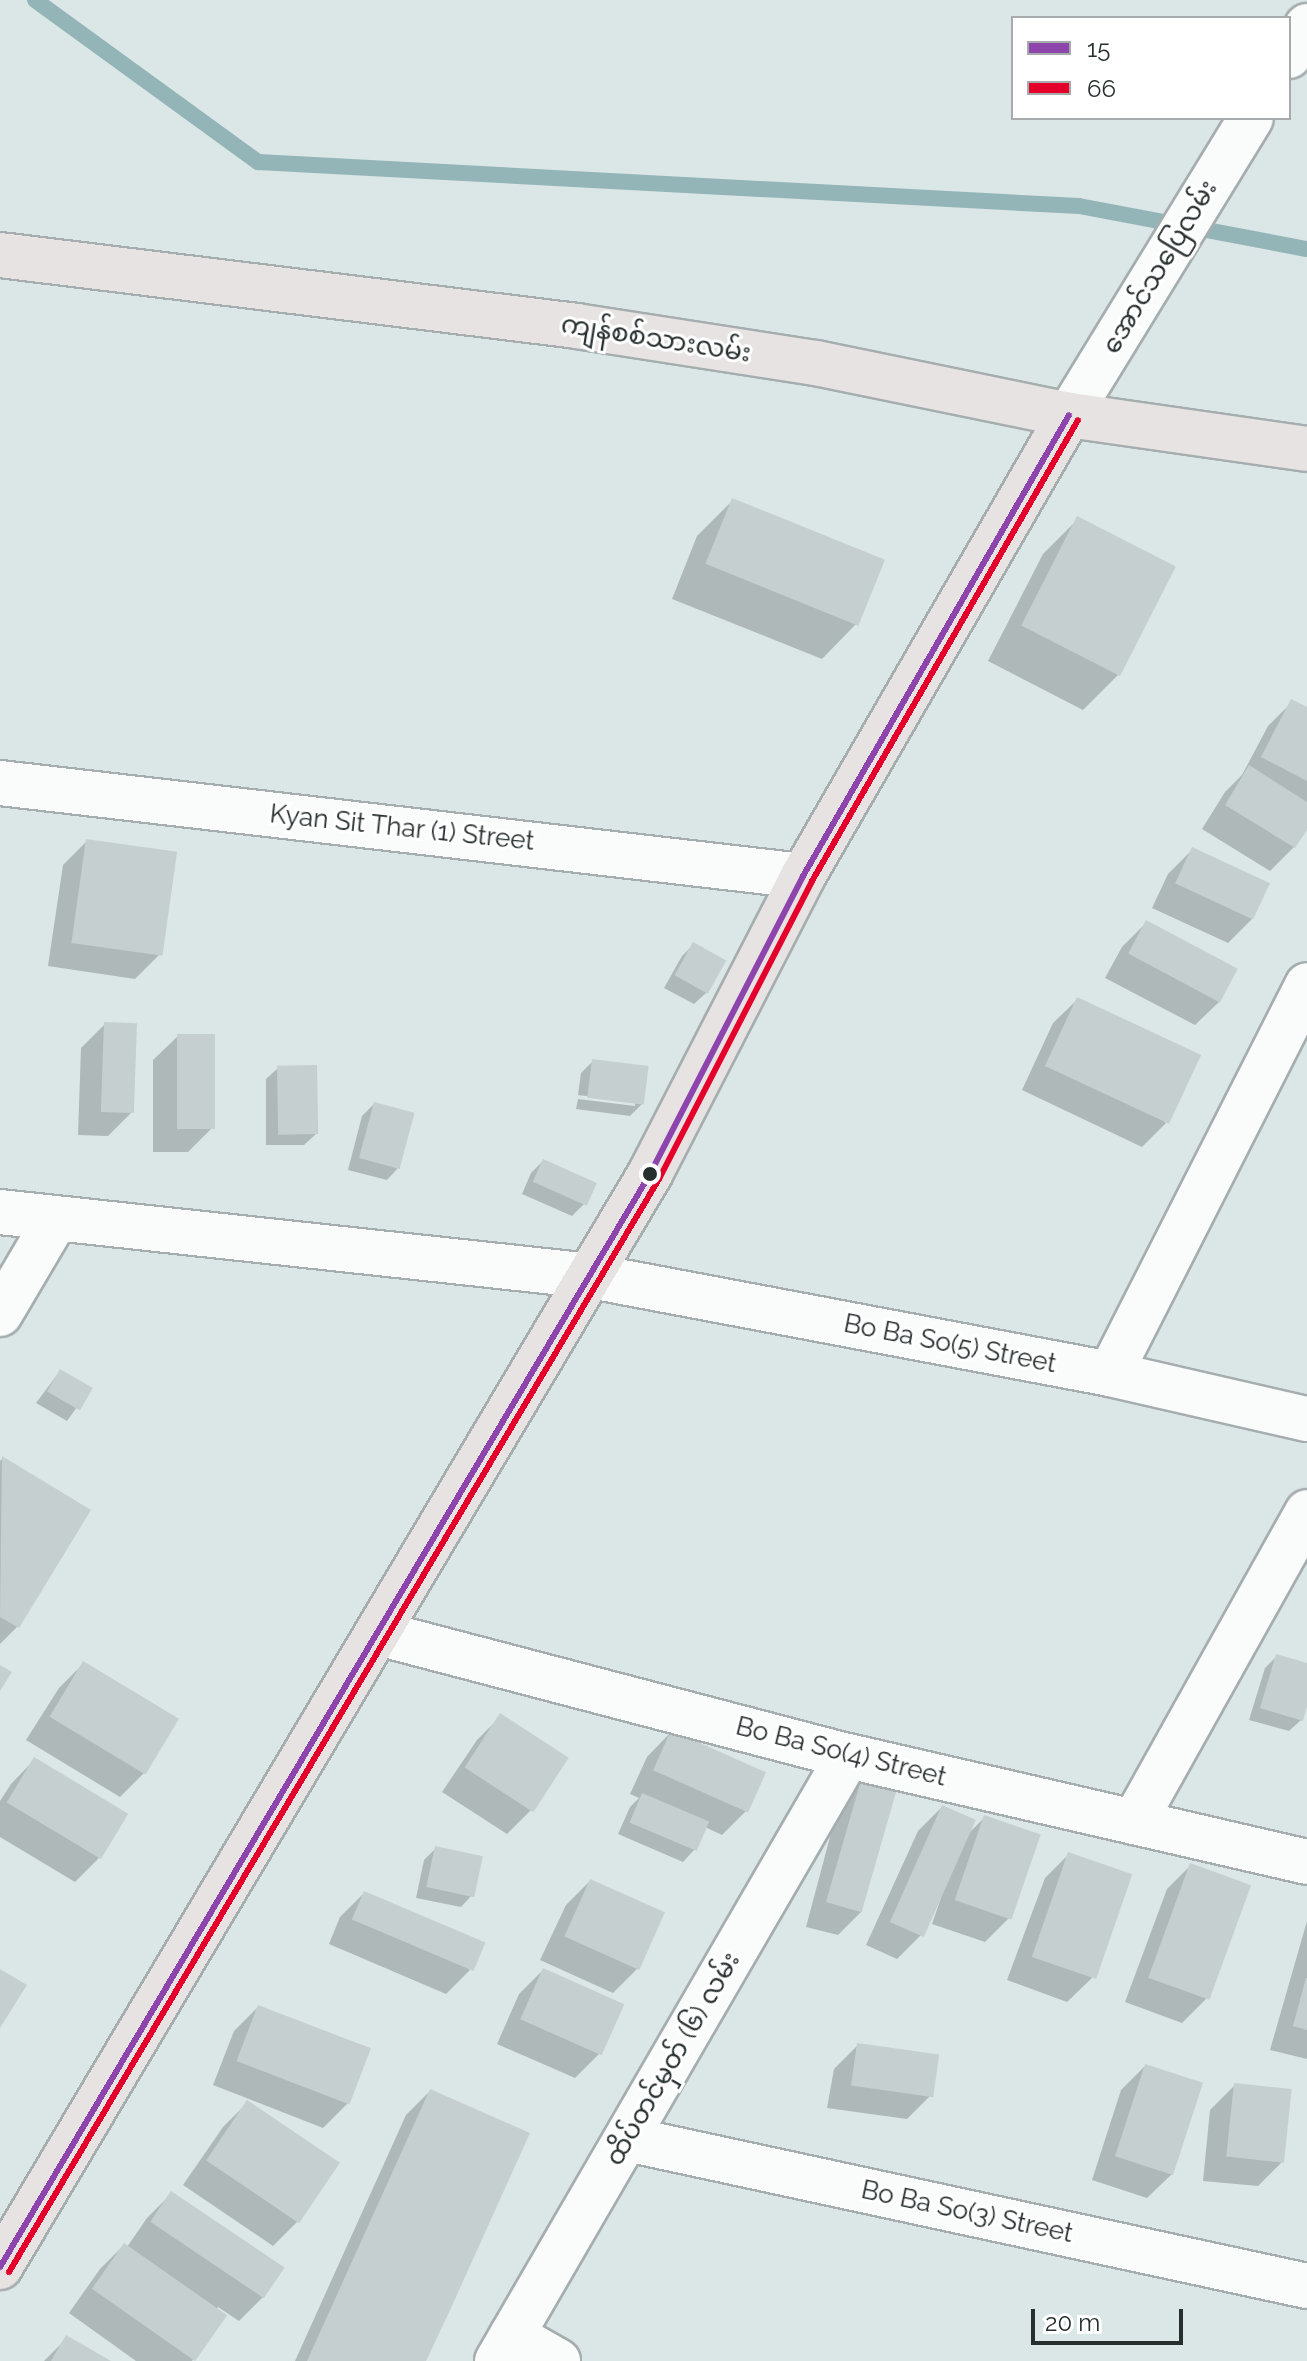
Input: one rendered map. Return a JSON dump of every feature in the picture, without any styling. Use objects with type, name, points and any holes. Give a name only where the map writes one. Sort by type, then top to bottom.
[{"type":"main road","name":"ကျန်စစ်သားလမ်း","points":[[0,255],[577,326],[816,363],[1069,415],[1307,449]]},
{"type":"main road","points":[[0,2267],[650,1174],[803,876],[1069,415]]},
{"type":"street","points":[[1291,53],[1307,26]]},
{"type":"street","name":"အောင်သပြေလမ်း","points":[[1069,415],[1250,120]]},
{"type":"street","name":"Kyan Sit Thar (1) Street","points":[[0,783],[803,876]]},
{"type":"street","points":[[1110,1374],[1307,985]]},
{"type":"street","name":"Bo Ba So(5) Street","points":[[0,1212],[591,1276],[1110,1374],[1307,1419]]},
{"type":"street","points":[[0,1314],[56,1219]]},
{"type":"street","points":[[1134,1822],[1307,1512]]},
{"type":"street","name":"Bo Ba So(4) Street","points":[[378,1633],[848,1756],[1307,1862]]},
{"type":"street","name":"ထိပ်တင်မှတ် (၆) လမ်း","points":[[504,2348],[848,1756]]},
{"type":"street","name":"Bo Ba So(3) Street","points":[[627,2139],[1307,2286]]},
{"type":"street","points":[[504,2348],[558,2361]]},
{"type":"building","points":[[732,498],[885,560],[858,626],[705,564]]},
{"type":"building","points":[[1077,516],[1176,566],[1120,676],[1021,626]]},
{"type":"building","points":[[1291,699],[1307,707],[1307,781],[1261,757]]},
{"type":"building","points":[[1249,765],[1307,802],[1307,830],[1295,848],[1225,805]]},
{"type":"building","points":[[86,839],[177,852],[162,956],[71,943]]},
{"type":"building","points":[[1192,847],[1270,883],[1253,920],[1175,883]]},
{"type":"building","points":[[1146,920],[1238,969],[1220,1002],[1128,954]]},
{"type":"building","points":[[693,942],[726,960],[708,994],[675,975]]},
{"type":"building","points":[[1077,997],[1201,1055],[1169,1124],[1045,1066]]},
{"type":"building","points":[[104,1022],[137,1023],[134,1113],[101,1112]]},
{"type":"building","points":[[177,1034],[215,1034],[215,1129],[177,1129]]},
{"type":"building","points":[[592,1059],[649,1066],[644,1105],[587,1098]]},
{"type":"building","points":[[317,1065],[318,1134],[278,1135],[277,1066]]},
{"type":"building","points":[[374,1102],[415,1113],[400,1169],[359,1158]]},
{"type":"building","points":[[543,1159],[597,1183],[587,1206],[533,1182]]},
{"type":"building","points":[[60,1369],[93,1388],[80,1411],[47,1392]]},
{"type":"building","points":[[2,1456],[91,1510],[19,1628],[0,1617]]},
{"type":"building","points":[[1276,1654],[1307,1663],[1307,1706],[1303,1721],[1260,1708]]},
{"type":"building","points":[[83,1661],[179,1719],[146,1774],[50,1717]]},
{"type":"building","points":[[0,1665],[12,1672],[0,1691]]},
{"type":"building","points":[[500,1713],[569,1758],[533,1812],[465,1768]]},
{"type":"building","points":[[671,1730],[766,1772],[748,1812],[653,1770]]},
{"type":"building","points":[[34,1757],[128,1814],[101,1859],[7,1802]]},
{"type":"building","points":[[861,1780],[897,1790],[862,1912],[826,1902]]},
{"type":"building","points":[[642,1793],[709,1822],[697,1851],[629,1822]]},
{"type":"building","points":[[942,1805],[976,1820],[924,1937],[890,1922]]},
{"type":"building","points":[[984,1815],[1041,1835],[1011,1920],[955,1900]]},
{"type":"building","points":[[435,1846],[483,1856],[474,1897],[426,1887]]},
{"type":"building","points":[[1068,1852],[1132,1874],[1096,1979],[1032,1957]]},
{"type":"building","points":[[1190,1863],[1251,1885],[1209,2000],[1148,1978]]},
{"type":"building","points":[[590,1879],[665,1912],[639,1970],[564,1937]]},
{"type":"building","points":[[364,1891],[486,1943],[473,1971],[352,1920]]},
{"type":"building","points":[[543,1968],[624,2004],[602,2055],[520,2019]]},
{"type":"building","points":[[0,1969],[27,1985],[0,2028]]},
{"type":"building","points":[[1307,1978],[1307,2030],[1293,2026]]},
{"type":"building","points":[[258,2005],[371,2048],[349,2104],[236,2061]]},
{"type":"building","points":[[857,2043],[939,2055],[933,2097],[851,2086]]},
{"type":"building","points":[[1145,2064],[1203,2083],[1173,2175],[1115,2156]]},
{"type":"building","points":[[1234,2083],[1292,2089],[1284,2163],[1226,2157]]},
{"type":"building","points":[[430,2089],[530,2133],[451,2308],[426,2361],[307,2361]]},
{"type":"building","points":[[247,2100],[340,2163],[299,2223],[206,2161]]},
{"type":"building","points":[[171,2191],[285,2268],[264,2298],[150,2222]]},
{"type":"building","points":[[124,2243],[227,2315],[195,2361],[92,2289]]},
{"type":"building","points":[[66,2335],[111,2361],[51,2361]]},
{"type":"waterway","points":[[35,0],[258,162],[1079,206],[1307,249]]},
{"type":"transit line","name":"15","points":[[0,2267],[650,1174],[803,876],[1069,415]]},
{"type":"transit line","name":"66","points":[[9,2272],[659,1179],[812,881],[1078,420]]}]
